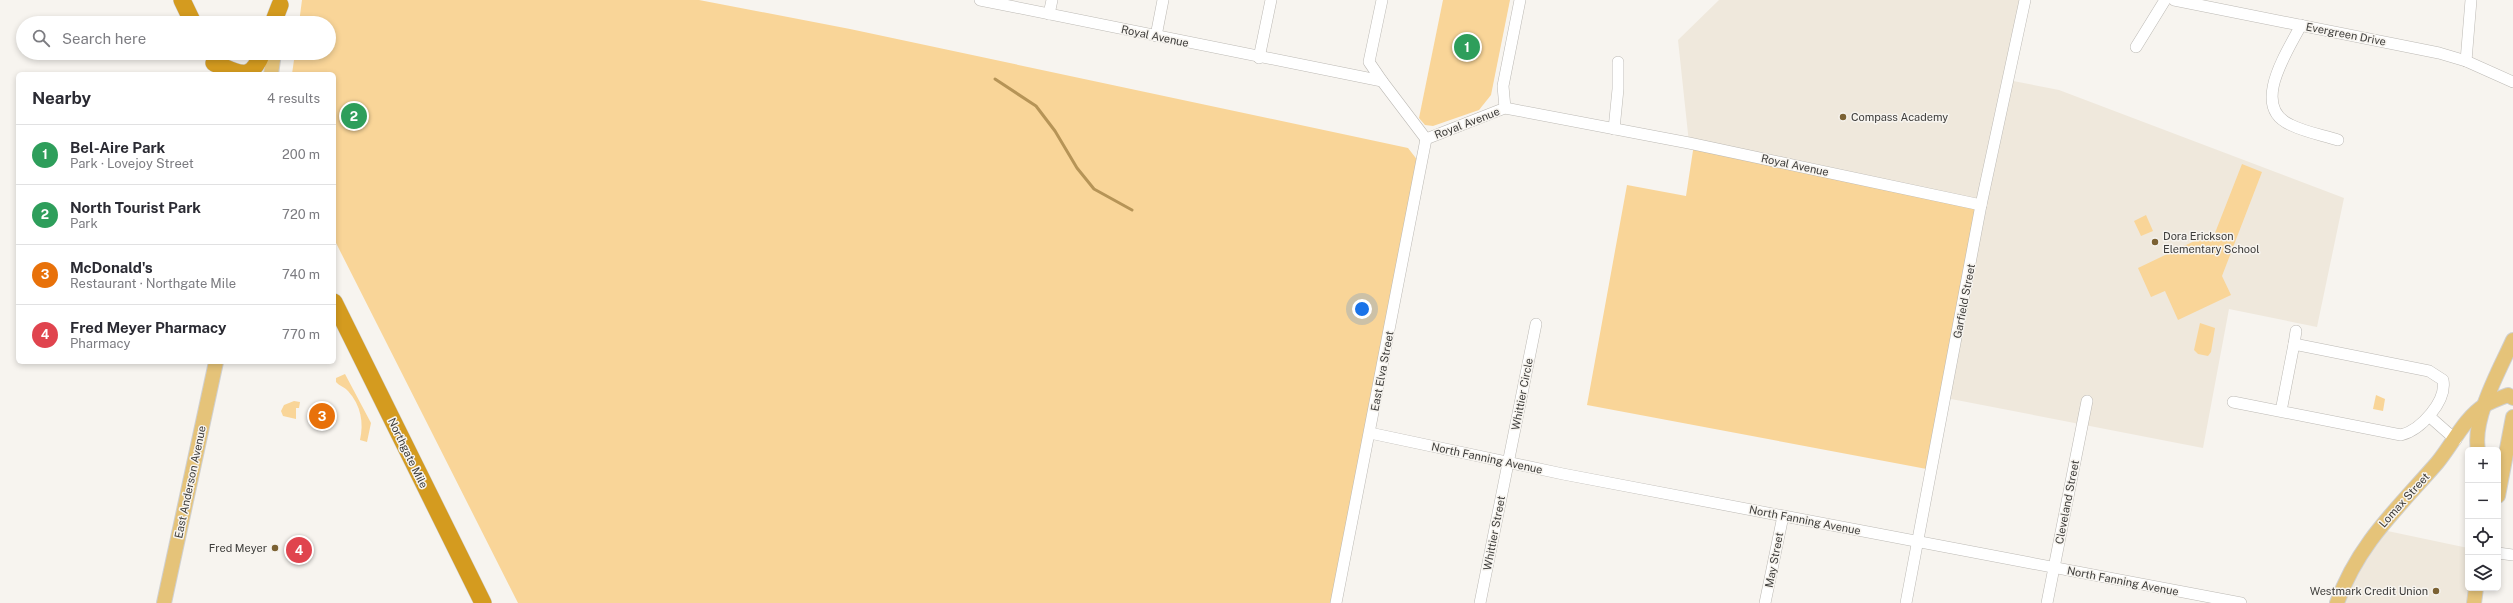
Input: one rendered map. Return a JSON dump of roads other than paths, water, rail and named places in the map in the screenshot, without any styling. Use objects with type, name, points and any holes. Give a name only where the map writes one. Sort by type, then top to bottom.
[{"type":"highway","points":[[182,0],[190,16]]},
{"type":"highway","points":[[275,16],[280,2]]},
{"type":"highway","points":[[252,72],[256,69],[259,60]]},
{"type":"highway","points":[[214,63],[236,72]]},
{"type":"highway","name":"Northgate Mile","points":[[336,306],[483,603]]},
{"type":"main road","points":[[279,16],[280,2]]},
{"type":"main road","points":[[271,72],[273,60]]},
{"type":"main road","points":[[2478,447],[2477,438],[2484,405],[2513,340]]},
{"type":"main road","name":"East Anderson Avenue","points":[[164,603],[216,364]]},
{"type":"main road","points":[[2484,405],[2508,395],[2513,398]]},
{"type":"main road","name":"Lomax Street","points":[[2337,603],[2353,564],[2366,544],[2456,440],[2468,422],[2484,405]]},
{"type":"main road","points":[[2500,483],[2513,417]]},
{"type":"main road","points":[[2474,603],[2476,591]]},
{"type":"street","name":"Royal Avenue","points":[[980,0],[1259,58],[1382,81],[1426,138],[1505,108],[1982,205]]},
{"type":"street","points":[[1049,14],[1052,0]]},
{"type":"street","points":[[1156,36],[1163,0]]},
{"type":"street","points":[[1259,58],[1271,0]]},
{"type":"street","points":[[1382,0],[1369,62],[1382,81]]},
{"type":"street","points":[[1505,108],[1503,86],[1520,0]]},
{"type":"street","name":"Garfield Street","points":[[1906,603],[1982,205],[2025,0]]},
{"type":"street","points":[[2136,47],[2165,0]]},
{"type":"street","name":"Evergreen Drive","points":[[2174,0],[2440,53],[2466,61],[2513,82]]},
{"type":"street","points":[[2466,61],[2471,0]]},
{"type":"street","points":[[2301,25],[2272,82],[2274,106],[2282,120],[2290,126],[2338,140]]},
{"type":"street","points":[[1614,129],[1618,89],[1618,62]]},
{"type":"street","name":"East Elva Street","points":[[1336,603],[1426,138]]},
{"type":"street","name":"Whittier Circle","points":[[1508,463],[1536,324]]},
{"type":"street","points":[[2281,411],[2296,331]]},
{"type":"street","points":[[2233,402],[2401,435],[2414,430],[2430,417],[2444,384],[2443,380],[2437,374],[2294,344]]},
{"type":"street","name":"Cleveland Street","points":[[2047,603],[2087,401]]},
{"type":"street","points":[[2430,417],[2456,440]]},
{"type":"street","name":"North Fanning Avenue","points":[[1370,433],[1508,463],[2241,603]]},
{"type":"street","name":"Whittier Street","points":[[1480,603],[1508,463]]},
{"type":"street","name":"May Street","points":[[1765,603],[1783,516]]},
{"type":"street","points":[[2501,553],[2513,555]]},
{"type":"waterway","points":[[995,79],[1036,106],[1055,131],[1077,168],[1094,189],[1132,210]]},
{"type":"place","name":"Bel-Aire Park","points":[[1467,47]]},
{"type":"place","name":"North Tourist Park","points":[[354,116]]},
{"type":"place","name":"Compass Academy","points":[[1843,117]]},
{"type":"place","name":"Dora Erickson Elementary School","points":[[2155,242]]},
{"type":"place","name":"McDonald's","points":[[322,416]]},
{"type":"place","name":"Fred Meyer","points":[[275,548]]},
{"type":"place","name":"Fred Meyer Pharmacy","points":[[299,550]]},
{"type":"place","name":"Westmark Credit Union","points":[[2436,591]]}]
